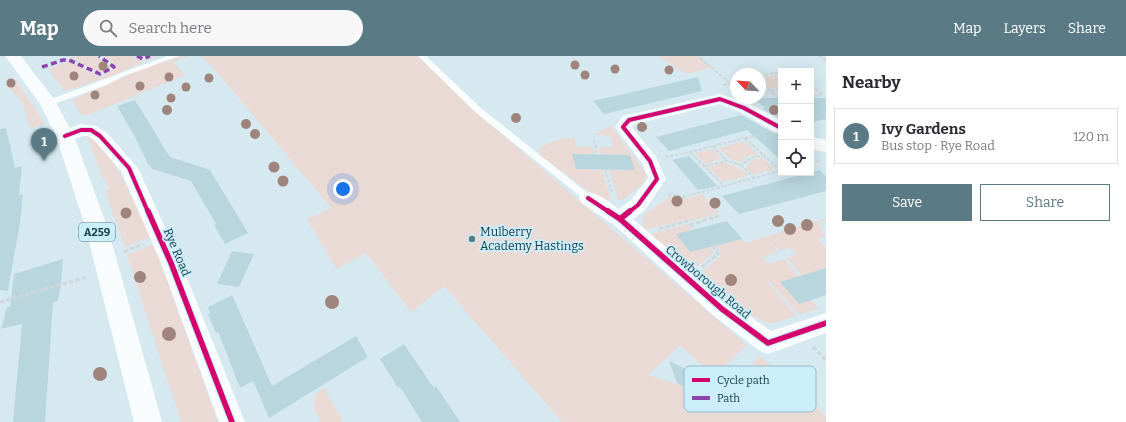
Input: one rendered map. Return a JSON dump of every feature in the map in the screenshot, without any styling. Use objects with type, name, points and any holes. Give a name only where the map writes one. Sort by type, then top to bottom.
[{"type":"highway","name":"A259","points":[[13,56],[48,103],[65,136],[97,229],[148,422]]},
{"type":"street","points":[[620,219],[638,204],[657,178],[650,161],[623,127],[628,120],[720,99],[754,112],[778,126]]},
{"type":"street","name":"Rye Road","points":[[65,136],[81,130],[90,130],[100,136],[130,168],[171,262],[232,422]]},
{"type":"street","points":[[814,144],[826,146]]},
{"type":"street","name":"Crowborough Road","points":[[588,198],[620,219],[722,309],[768,343],[826,324]]},
{"type":"lane","points":[[48,103],[104,83],[121,74],[174,56]]},
{"type":"lane","name":"Crowborough Road","points":[[422,56],[478,110],[588,198]]},
{"type":"path","points":[[819,56],[826,60]]},
{"type":"path","points":[[700,58],[730,83]]},
{"type":"path","points":[[766,75],[778,73]]},
{"type":"path","points":[[766,88],[778,98]]},
{"type":"path","points":[[814,88],[823,94],[814,96]]},
{"type":"path","points":[[770,91],[778,90]]},
{"type":"path","points":[[660,159],[745,138],[778,168]]},
{"type":"path","points":[[594,140],[597,154]]},
{"type":"path","points":[[713,146],[727,161]]},
{"type":"path","points":[[690,152],[724,186]]},
{"type":"path","points":[[741,165],[751,158],[762,155]]},
{"type":"path","points":[[704,166],[727,161],[741,165],[754,178]]},
{"type":"path","points":[[668,194],[682,197],[778,172]]},
{"type":"path","points":[[690,225],[721,215]]},
{"type":"path","points":[[658,229],[687,221],[694,230]]},
{"type":"path","points":[[700,269],[718,254],[713,246]]},
{"type":"path","points":[[0,302],[87,277]]},
{"type":"shaded area","points":[[96,56],[111,67],[100,73],[69,57],[61,57]]},
{"type":"shaded area","points":[[103,56],[133,56],[142,62],[153,56],[158,56],[109,77],[65,91],[48,69],[70,61],[100,77],[117,67]]},
{"type":"shaded area","points":[[182,56],[189,56],[173,62],[185,75],[88,115],[81,114],[72,100],[140,69]]},
{"type":"shaded area","name":"Mulberry Academy Hastings","points":[[419,56],[475,111],[747,345],[725,366],[703,366],[680,346],[648,375],[684,386],[684,412],[816,412],[816,407],[826,416],[826,422],[562,422],[444,286],[411,312],[366,253],[336,269],[307,219],[331,208],[211,65],[202,57]]},
{"type":"shaded area","points":[[658,56],[700,56],[712,68],[686,74]]},
{"type":"shaded area","points":[[778,75],[778,87],[770,89],[766,86],[766,78]]},
{"type":"shaded area","points":[[16,80],[45,124],[30,128],[22,101],[5,84]]},
{"type":"shaded area","points":[[611,126],[644,170],[646,175],[643,183],[625,199],[618,200],[609,170],[635,170],[630,155],[600,154],[598,147],[613,147],[610,136],[593,135]]},
{"type":"shaded area","points":[[46,132],[50,136],[44,145],[35,149],[32,136]]},
{"type":"shaded area","points":[[86,133],[104,147],[125,183],[151,237],[125,247],[105,191],[109,189],[106,179],[103,179]]},
{"type":"shaded area","points":[[574,137],[577,147],[592,146],[595,154],[572,154],[576,169],[602,170],[611,200],[595,196],[541,156],[539,151],[545,145]]},
{"type":"shaded area","points":[[744,141],[758,154],[746,157],[742,162],[731,159],[718,148]]},
{"type":"shaded area","points":[[713,149],[721,158],[705,164],[695,153]]},
{"type":"shaded area","points":[[761,157],[774,169],[753,175],[746,168],[752,160]]},
{"type":"shaded area","points":[[723,163],[737,167],[748,176],[723,182],[708,167]]},
{"type":"shaded area","points":[[702,194],[719,213],[691,221],[688,219],[644,230],[642,224],[643,216],[670,196],[684,199]]},
{"type":"shaded area","points":[[826,218],[826,220],[818,223],[826,236],[818,239],[824,246],[826,246],[826,268],[802,276],[787,258],[796,255],[789,248],[780,251],[771,242],[770,243],[778,252],[763,257],[768,263],[784,259],[799,277],[781,283],[799,304],[811,300],[819,308],[799,315],[770,282],[768,283],[796,315],[773,323],[766,322],[746,312],[699,274],[722,255],[715,246],[742,239],[746,243]]},
{"type":"shaded area","points":[[686,224],[714,252],[693,270],[648,235]]},
{"type":"shaded area","points":[[154,244],[218,422],[181,422],[127,255]]},
{"type":"shaded area","name":"Mulberry Academy Hastings","points":[[759,355],[771,366],[752,366]]},
{"type":"shaded area","points":[[324,387],[343,422],[321,422],[314,407],[314,399],[319,391]]},
{"type":"building","points":[[698,77],[702,91],[604,114],[593,101]]},
{"type":"building","points":[[766,98],[778,98],[778,117],[762,109],[765,108],[760,104],[766,104]]},
{"type":"building","points":[[814,98],[826,98],[826,119],[814,121]]},
{"type":"building","points":[[135,100],[170,157],[210,170],[248,233],[225,244],[214,225],[216,224],[191,181],[152,169],[117,106]]},
{"type":"building","points":[[741,115],[774,133],[778,134],[778,157],[747,130],[669,151],[656,137]]},
{"type":"building","points":[[6,128],[15,168],[22,166],[19,195],[23,194],[20,223],[8,291],[0,290],[0,129]]},
{"type":"building","points":[[572,154],[630,155],[635,170],[576,169]]},
{"type":"building","points":[[689,156],[717,186],[698,190],[672,160]]},
{"type":"building","points":[[820,170],[826,176],[826,191],[739,214],[722,196],[797,176],[814,176],[814,172]]},
{"type":"building","points":[[727,221],[742,239],[690,252],[676,234]]},
{"type":"building","points":[[232,251],[254,254],[239,287],[217,284]]},
{"type":"building","points":[[63,259],[58,301],[53,302],[45,422],[13,422],[22,324],[1,329],[7,307],[10,307],[14,274]]},
{"type":"building","points":[[826,268],[826,295],[799,304],[780,282]]},
{"type":"building","points":[[232,295],[272,386],[356,336],[368,357],[269,418],[253,381],[240,388],[218,332],[216,333],[208,314],[210,313],[208,307]]},
{"type":"building","points":[[404,344],[434,388],[436,386],[460,422],[422,422],[380,359]]},
{"type":"building","points":[[669,361],[684,368],[684,387],[677,383]]},
{"type":"marked path","points":[[42,67],[63,60],[69,60],[100,74],[114,67],[99,56]]},
{"type":"marked path","points":[[137,56],[143,59],[150,56]]},
{"type":"cycle path","points":[[620,219],[638,205],[657,179],[650,161],[623,127],[629,120],[720,99],[759,115],[778,126]]},
{"type":"cycle path","points":[[65,136],[81,130],[91,130],[100,136],[129,168],[171,263],[232,422]]},
{"type":"cycle path","points":[[588,198],[620,219],[722,309],[768,343],[826,323]]},
{"type":"place","name":"Ivy Gardens","points":[[44,161]]},
{"type":"place","name":"Mulberry Academy Hastings","points":[[472,239]]}]
